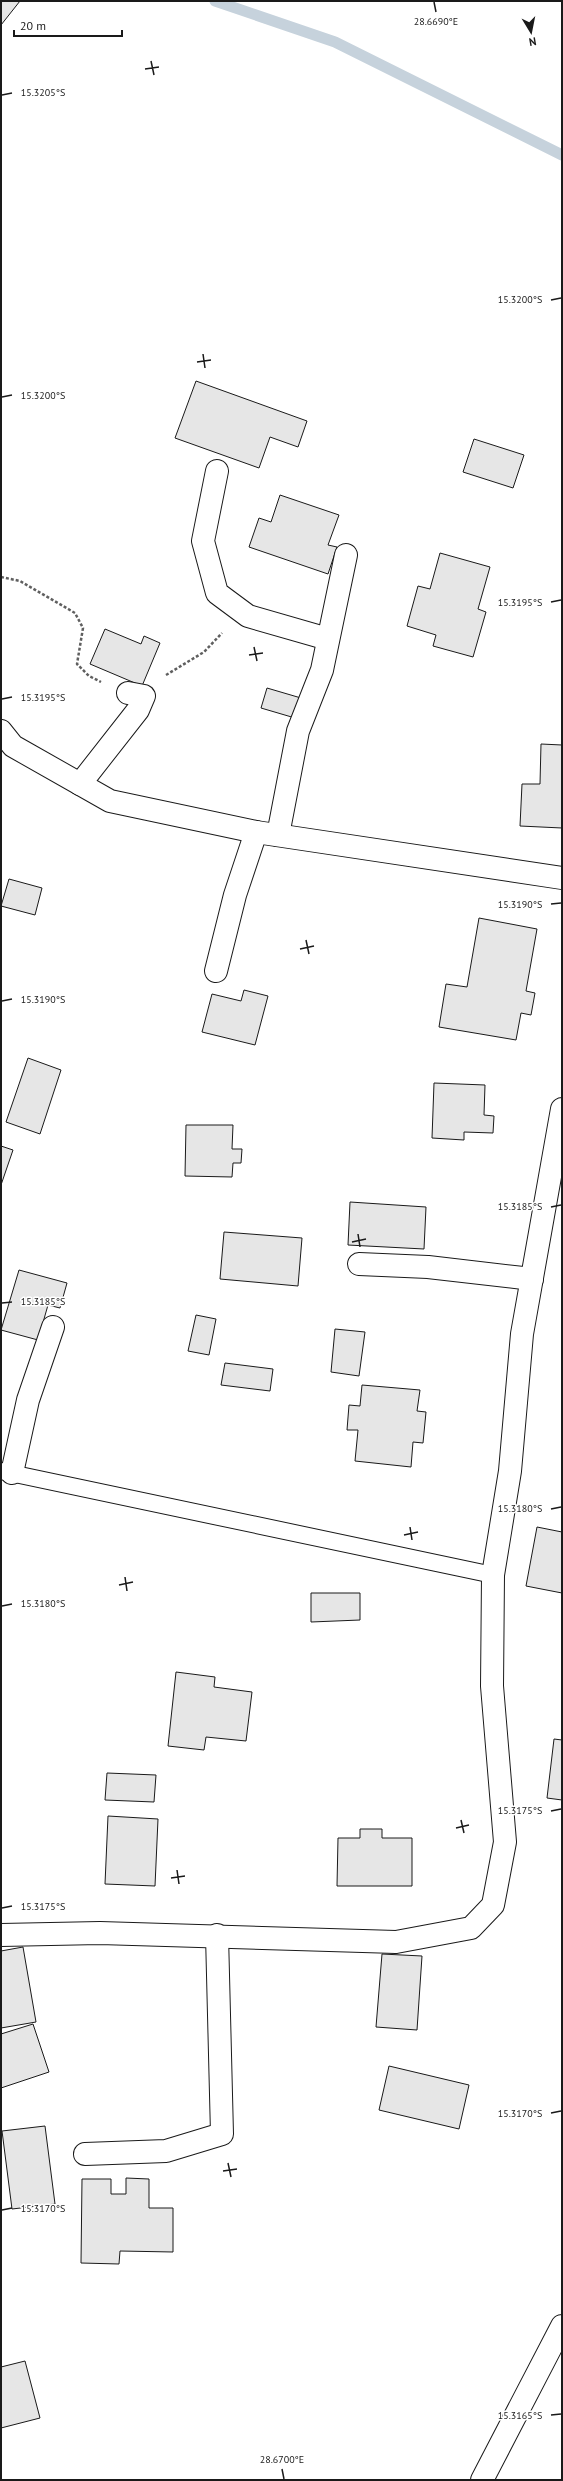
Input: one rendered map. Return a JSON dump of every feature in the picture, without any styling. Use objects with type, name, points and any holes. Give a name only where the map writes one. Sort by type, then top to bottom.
[{"type":"street","points":[[217,471],[203,541],[217,593],[248,616],[328,639]]},
{"type":"street","points":[[278,835],[298,731],[322,670],[346,556]]},
{"type":"street","points":[[80,784],[138,710],[136,695]]},
{"type":"street","points":[[1,731],[13,746],[110,801],[256,832],[562,878]]},
{"type":"street","points":[[216,971],[235,895],[256,832]]},
{"type":"street","points":[[1,1935],[100,1933],[217,1935],[396,1942],[471,1928],[493,1905],[505,1842],[492,1686],[493,1575],[510,1471],[522,1334],[562,1109]]},
{"type":"street","points":[[358,1264],[428,1267],[532,1279]]},
{"type":"street","points":[[6,1472],[28,1400],[53,1327]]},
{"type":"street","points":[[85,2154],[166,2151],[222,2134],[217,1935]]},
{"type":"street","points":[[482,2480],[555,2354],[562,2326]]},
{"type":"lane","points":[[6,1472],[493,1575]]},
{"type":"path","points":[[1,577],[20,581],[76,614],[83,628],[77,664],[89,676],[136,695],[204,652],[222,633],[230,604]]},
{"type":"building","points":[[1,1],[20,1],[1,25]]},
{"type":"building","points":[[196,381],[307,421],[298,447],[270,437],[259,468],[175,438]]},
{"type":"building","points":[[474,439],[524,455],[513,488],[463,472]]},
{"type":"building","points":[[280,495],[339,515],[328,545],[337,547],[328,574],[249,547],[259,518],[271,522]]},
{"type":"building","points":[[440,553],[490,567],[478,609],[486,612],[473,657],[433,646],[436,635],[407,626],[418,586],[430,589]]},
{"type":"building","points":[[105,629],[141,644],[144,636],[160,643],[142,686],[90,664]]},
{"type":"building","points":[[267,688],[301,698],[295,718],[261,708]]},
{"type":"building","points":[[541,744],[562,745],[562,828],[520,826],[522,784],[540,784]]},
{"type":"building","points":[[9,879],[42,888],[35,915],[1,906]]},
{"type":"building","points":[[479,918],[537,929],[526,991],[535,993],[531,1015],[521,1013],[516,1040],[439,1027],[446,984],[467,987]]},
{"type":"building","points":[[244,990],[268,996],[255,1045],[202,1032],[212,994],[241,1001]]},
{"type":"building","points":[[28,1058],[61,1070],[40,1134],[6,1122]]},
{"type":"building","points":[[434,1083],[485,1085],[484,1115],[494,1116],[493,1133],[464,1132],[464,1140],[432,1138]]},
{"type":"building","points":[[186,1125],[233,1125],[232,1149],[242,1149],[241,1163],[233,1163],[232,1177],[185,1176]]},
{"type":"building","points":[[1,1146],[13,1150],[1,1185]]},
{"type":"building","points":[[350,1202],[426,1207],[424,1249],[348,1245]]},
{"type":"building","points":[[224,1232],[302,1238],[298,1286],[220,1279]]},
{"type":"building","points":[[19,1270],[67,1283],[60,1308],[48,1305],[38,1340],[1,1330]]},
{"type":"building","points":[[196,1315],[216,1319],[209,1355],[188,1351]]},
{"type":"building","points":[[335,1329],[365,1332],[359,1376],[331,1372]]},
{"type":"building","points":[[225,1363],[273,1369],[270,1391],[221,1385]]},
{"type":"building","points":[[362,1385],[420,1390],[417,1411],[426,1412],[423,1443],[413,1442],[411,1467],[355,1461],[358,1430],[347,1430],[349,1405],[360,1406]]},
{"type":"building","points":[[537,1527],[562,1532],[562,1593],[526,1586]]},
{"type":"building","points":[[311,1593],[360,1593],[360,1620],[311,1622]]},
{"type":"building","points":[[176,1672],[215,1677],[214,1687],[252,1692],[246,1741],[206,1737],[204,1750],[168,1746]]},
{"type":"building","points":[[554,1739],[562,1740],[562,1800],[547,1798]]},
{"type":"building","points":[[107,1773],[156,1775],[154,1802],[105,1800]]},
{"type":"building","points":[[108,1816],[158,1819],[155,1886],[105,1884]]},
{"type":"building","points":[[360,1829],[382,1829],[382,1838],[412,1838],[412,1886],[337,1886],[338,1838],[360,1838]]},
{"type":"building","points":[[23,1947],[36,2022],[1,2028],[1,1951]]},
{"type":"building","points":[[382,1954],[422,1956],[417,2030],[376,2027]]},
{"type":"building","points":[[33,2024],[49,2072],[1,2088],[1,2034]]},
{"type":"building","points":[[389,2066],[469,2085],[459,2129],[379,2110]]},
{"type":"building","points":[[45,2126],[55,2204],[12,2209],[2,2131]]},
{"type":"building","points":[[126,2178],[149,2179],[149,2208],[173,2208],[173,2252],[120,2251],[119,2264],[81,2263],[82,2179],[111,2179],[111,2194],[126,2194]]},
{"type":"building","points":[[25,2361],[40,2418],[1,2428],[1,2367]]},
{"type":"waterway","points":[[215,1],[335,42],[562,155]]}]
